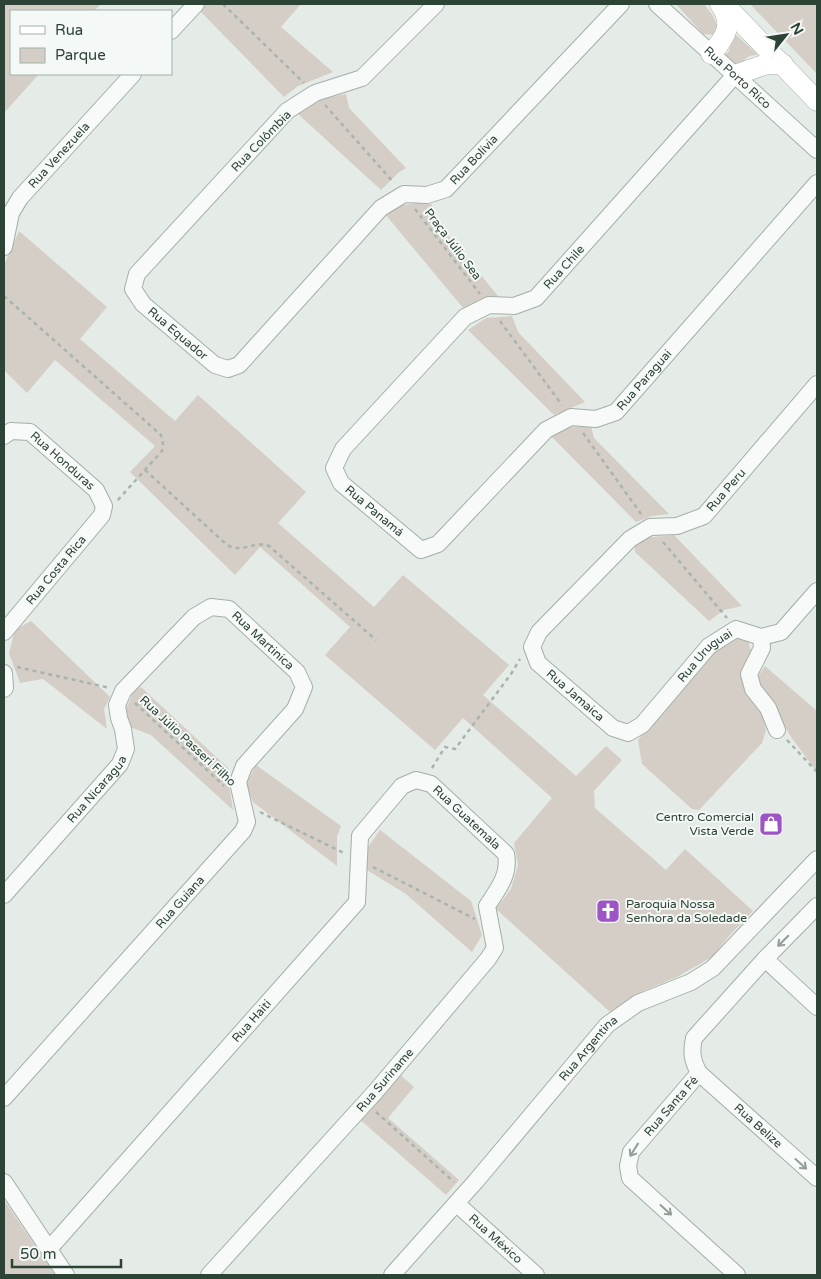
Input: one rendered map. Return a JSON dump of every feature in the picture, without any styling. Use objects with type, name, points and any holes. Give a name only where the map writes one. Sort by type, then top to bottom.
[{"type":"main road","points":[[711,54],[723,41],[728,22],[722,4]]},
{"type":"main road","points":[[722,4],[815,96]]},
{"type":"main road","points":[[735,75],[767,64],[782,64]]},
{"type":"street","points":[[172,30],[196,4]]},
{"type":"street","name":"Rua Colômbia","points":[[133,289],[137,274],[287,111],[315,93],[362,78],[436,4]]},
{"type":"street","name":"Rua Bolívia","points":[[404,194],[427,195],[446,189],[621,4]]},
{"type":"street","name":"Rua Porto Rico","points":[[657,4],[817,150]]},
{"type":"street","name":"Rua Venezuela","points":[[4,247],[11,213],[20,198],[131,75]]},
{"type":"street","name":"Rua Chile","points":[[334,468],[343,449],[464,317],[488,305],[514,306],[536,298],[735,75]]},
{"type":"street","name":"Rua Paraguai","points":[[571,417],[596,419],[616,412],[817,183]]},
{"type":"street","name":"Rua Equador","points":[[133,289],[143,304],[215,365],[228,369],[239,365],[381,208],[404,194]]},
{"type":"street","name":"Rua Peru","points":[[532,648],[539,632],[630,539],[650,527],[678,526],[704,516],[817,384]]},
{"type":"street","name":"Rua Panamá","points":[[334,468],[341,483],[421,550],[438,544],[546,430],[571,417]]},
{"type":"street","name":"Rua Honduras","points":[[8,433],[30,432],[96,490],[104,506]]},
{"type":"street","name":"Rua Costa Rica","points":[[4,632],[102,515],[104,506]]},
{"type":"street","points":[[777,730],[768,708],[753,689],[749,674],[762,648],[761,637],[780,632],[817,591]]},
{"type":"street","name":"Rua Martinica","points":[[123,691],[194,617],[211,607],[228,608],[297,672],[304,687]]},
{"type":"street","name":"Rua Uruguai","points":[[628,733],[642,725],[709,646],[736,629],[761,637]]},
{"type":"street","name":"Rua Jamaica","points":[[532,648],[538,663],[613,728],[628,733]]},
{"type":"street","points":[[4,689],[8,669]]},
{"type":"street","name":"Rua Guiana","points":[[4,1098],[239,836],[247,822],[238,782],[244,766],[295,709],[304,687]]},
{"type":"street","name":"Rua Nicaragua","points":[[4,896],[120,764],[126,749],[117,705],[123,691]]},
{"type":"street","name":"Rua Guatemala","points":[[416,780],[431,784],[506,854],[508,864]]},
{"type":"street","name":"Rua Haiti","points":[[49,1249],[357,902],[360,836],[402,786],[416,780]]},
{"type":"street","name":"Rua Argentina","points":[[392,1275],[461,1198],[607,1025],[638,1003],[691,982],[713,968],[817,859]]},
{"type":"street","name":"Rua Suriname","points":[[209,1275],[366,1103],[488,959],[495,948],[488,906],[506,877],[508,864]]},
{"type":"street","name":"Rua Santa Fé","points":[[737,1275],[630,1178],[628,1166],[631,1152],[700,1073],[693,1061],[691,1050],[694,1038],[765,959],[817,906]]},
{"type":"street","points":[[765,959],[817,1007]]},
{"type":"street","name":"Rua Belize","points":[[700,1073],[817,1178]]},
{"type":"street","points":[[4,1182],[66,1275]]},
{"type":"street","name":"Rua México","points":[[461,1198],[536,1275]]},
{"type":"path","name":"Praça Júlio Sea","points":[[223,4],[315,93],[404,194],[571,417],[650,527],[736,629]]},
{"type":"path","points":[[4,296],[159,432],[163,441],[162,451],[116,502],[104,506]]},
{"type":"path","points":[[146,470],[227,545],[242,549],[257,544],[269,546],[376,640]]},
{"type":"path","points":[[416,780],[428,774],[445,747],[455,749],[511,674],[519,659],[532,648]]},
{"type":"path","points":[[8,669],[123,691]]},
{"type":"path","name":"Rua Júlio Passeri Filho","points":[[123,691],[242,803]]},
{"type":"path","points":[[777,730],[817,772]]},
{"type":"path","points":[[366,1103],[461,1198]]},
{"type":"green space","points":[[4,4],[101,4],[95,10],[10,10],[10,75],[38,75],[4,113]]},
{"type":"green space","points":[[206,4],[301,4],[281,27],[333,72],[298,86],[284,97],[200,11]]},
{"type":"green space","points":[[676,4],[704,4],[713,16],[718,28],[715,35],[703,34]]},
{"type":"green space","points":[[750,4],[817,4],[817,74]]},
{"type":"green space","points":[[733,32],[758,55],[746,58],[739,69],[724,56],[729,51]]},
{"type":"green space","points":[[346,94],[349,108],[406,168],[398,173],[381,190],[297,113],[320,100]]},
{"type":"green space","points":[[418,203],[432,204],[433,217],[498,296],[475,303],[464,309],[385,214],[396,206]]},
{"type":"green space","points":[[19,231],[107,307],[80,339],[175,421],[198,395],[306,492],[278,523],[374,607],[403,575],[509,665],[483,695],[576,776],[606,746],[622,760],[594,791],[595,808],[666,870],[685,849],[753,911],[712,957],[677,977],[643,991],[610,1012],[496,909],[511,889],[518,865],[514,843],[552,798],[463,718],[435,750],[325,655],[350,627],[260,547],[235,575],[130,472],[155,446],[55,360],[27,393],[4,370],[4,265]]},
{"type":"green space","points":[[512,316],[518,332],[585,402],[554,415],[468,330],[486,318]]},
{"type":"green space","points":[[591,426],[594,438],[669,514],[652,516],[636,522],[551,436],[565,427]]},
{"type":"green space","points":[[674,535],[742,606],[724,610],[709,621],[635,552],[634,545],[643,538]]},
{"type":"green space","points":[[31,621],[110,697],[104,709],[107,729],[43,679],[20,683],[9,653],[15,630]]},
{"type":"green space","points":[[734,636],[748,640],[751,652],[744,664],[743,685],[763,714],[766,730],[762,743],[699,810],[692,809],[642,764],[638,740],[717,646]]},
{"type":"green space","points":[[765,666],[817,711],[817,772],[791,737],[757,678]]},
{"type":"green space","points":[[141,687],[229,769],[228,779],[233,810],[151,735],[130,727],[126,709],[134,690]]},
{"type":"green space","points":[[256,765],[341,826],[337,836],[337,866],[253,802],[246,784]]},
{"type":"green space","points":[[380,830],[471,901],[482,935],[472,952],[406,894],[367,870],[368,847]]},
{"type":"green space","points":[[397,1072],[414,1087],[388,1118],[459,1180],[446,1195],[357,1117]]},
{"type":"green space","points":[[4,1200],[55,1275],[4,1275]]},
{"type":"place","name":"Centro Comercial Vista Verde","points":[[771,824]]},
{"type":"place","name":"Paroquia Nossa Senhora da Soledade","points":[[608,911]]}]
